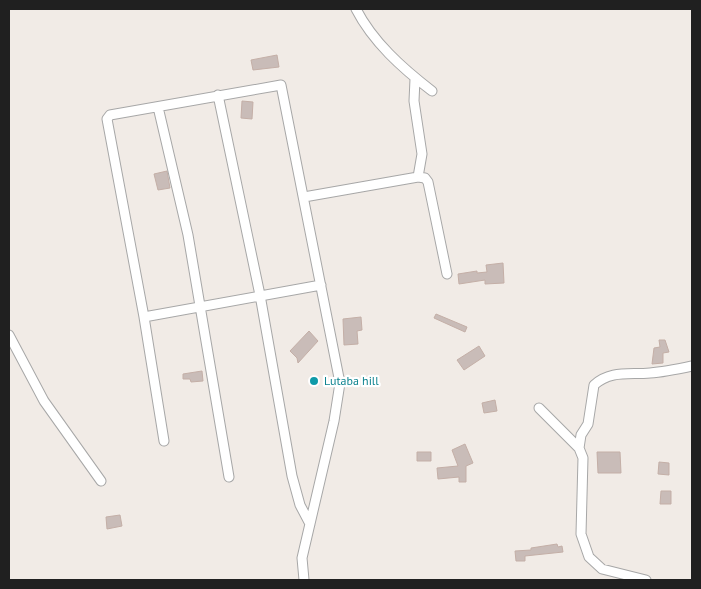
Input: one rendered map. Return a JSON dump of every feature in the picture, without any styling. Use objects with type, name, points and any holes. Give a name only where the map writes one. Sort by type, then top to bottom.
[{"type":"street","points":[[356,9],[376,40],[416,79],[432,91]]},
{"type":"street","points":[[416,79],[414,101],[422,154],[418,177]]},
{"type":"street","points":[[164,441],[144,317],[107,118],[110,115],[278,84],[282,86],[340,384],[335,414],[302,558],[304,580]]},
{"type":"street","points":[[218,95],[260,295],[292,476],[300,506],[310,524]]},
{"type":"street","points":[[158,107],[188,235],[230,477]]},
{"type":"street","points":[[304,196],[418,177],[425,178],[428,182],[447,274]]},
{"type":"street","points":[[144,317],[321,285]]},
{"type":"street","points":[[9,335],[44,401],[101,481]]},
{"type":"street","points":[[579,448],[581,435],[588,424],[594,385],[600,380],[616,374],[649,373],[692,366]]},
{"type":"street","points":[[539,408],[579,448],[584,458],[581,534],[589,557],[602,569],[646,580]]},
{"type":"building","points":[[277,55],[279,67],[253,70],[251,60]]},
{"type":"building","points":[[242,101],[253,102],[252,119],[241,118]]},
{"type":"building","points":[[167,171],[170,188],[158,190],[154,174]]},
{"type":"building","points":[[503,263],[504,283],[485,284],[485,280],[459,284],[458,274],[477,271],[477,273],[487,272],[486,265]]},
{"type":"building","points":[[436,314],[467,327],[465,332],[434,318]]},
{"type":"building","points":[[361,317],[362,330],[357,331],[358,344],[344,345],[343,319]]},
{"type":"building","points":[[309,331],[318,341],[298,363],[297,358],[290,351]]},
{"type":"building","points":[[659,340],[665,340],[669,352],[663,353],[663,363],[652,364],[654,348],[660,347]]},
{"type":"building","points":[[479,346],[485,356],[464,370],[457,360]]},
{"type":"building","points":[[202,371],[203,381],[191,382],[190,379],[183,379],[183,374]]},
{"type":"building","points":[[495,400],[497,411],[484,413],[482,403]]},
{"type":"building","points":[[465,444],[473,463],[466,466],[466,482],[459,482],[459,477],[438,479],[437,468],[458,466],[452,450]]},
{"type":"building","points":[[417,452],[431,452],[431,461],[417,461]]},
{"type":"building","points":[[597,452],[620,452],[621,473],[598,473]]},
{"type":"building","points":[[659,462],[669,463],[669,475],[658,474]]},
{"type":"building","points":[[661,491],[671,491],[671,504],[660,504]]},
{"type":"building","points":[[120,515],[122,526],[107,529],[106,517]]},
{"type":"building","points":[[557,544],[558,547],[562,546],[563,552],[525,556],[525,561],[516,561],[515,551],[531,550],[531,548]]},
{"type":"place","name":"Lutaba hill","points":[[314,381]]}]
